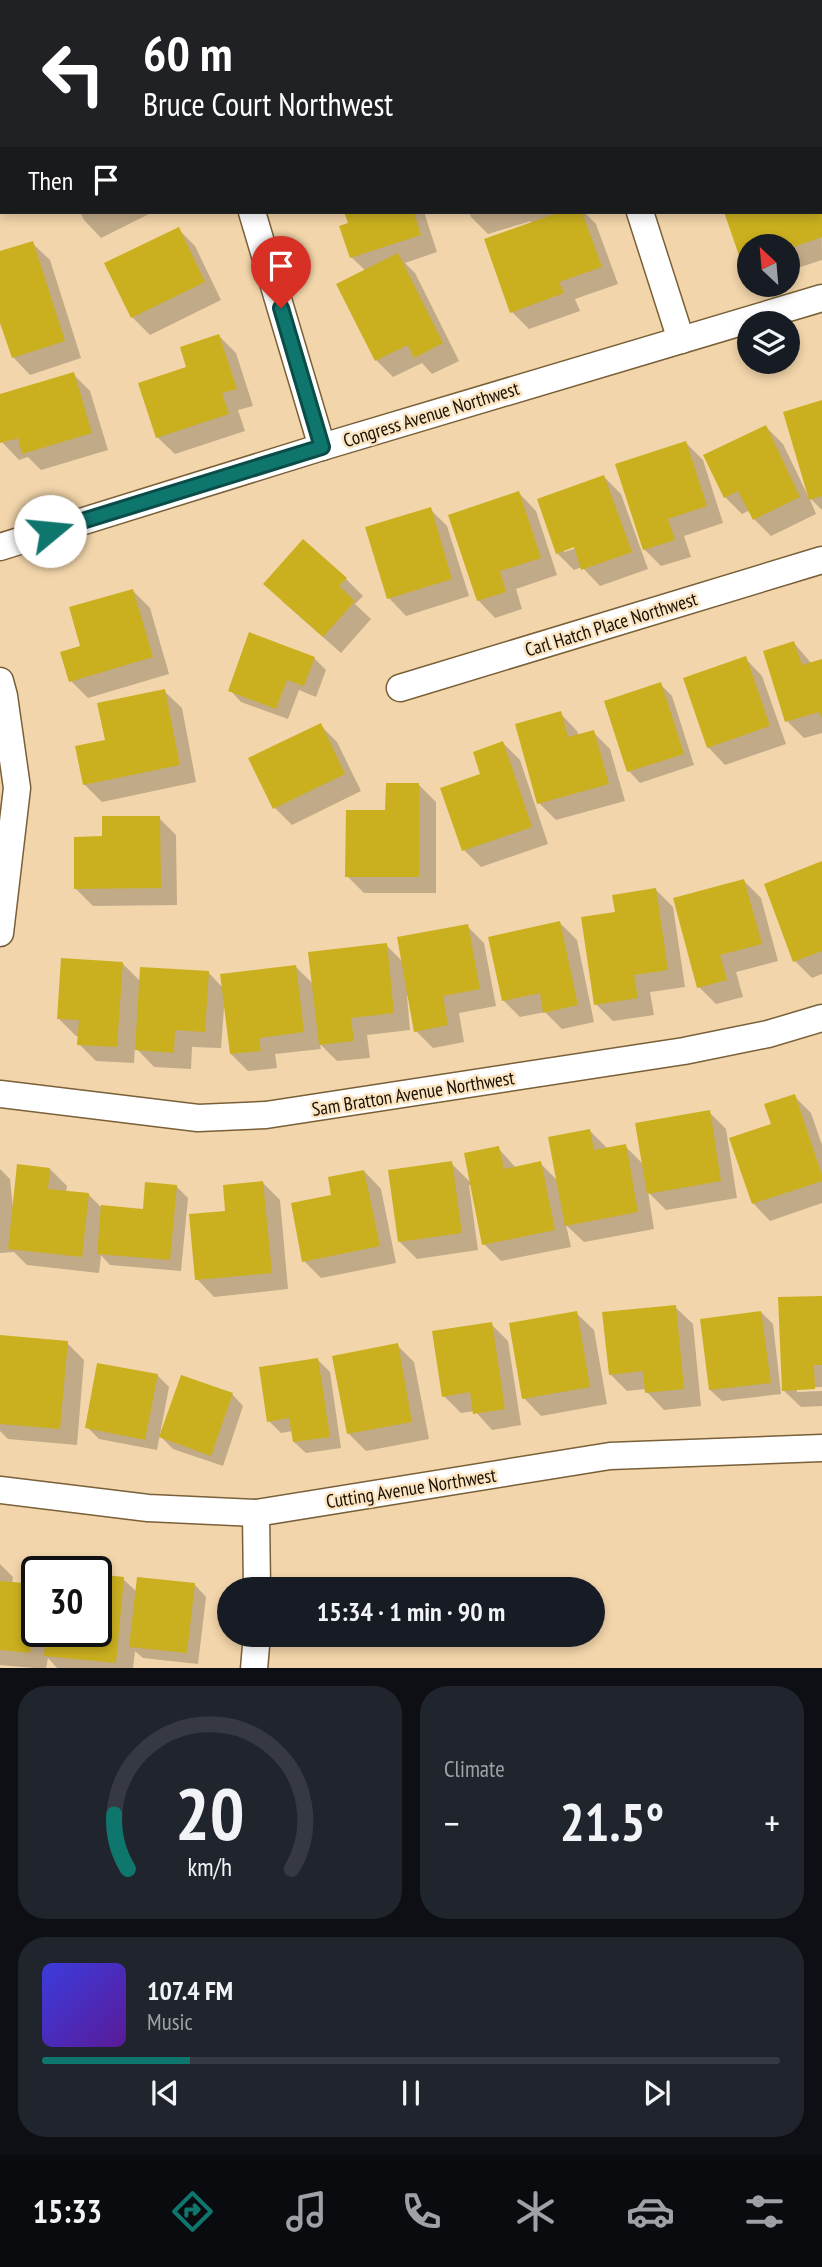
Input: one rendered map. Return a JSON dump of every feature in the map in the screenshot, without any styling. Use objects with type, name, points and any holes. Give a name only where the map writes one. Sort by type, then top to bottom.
[{"type":"street","points":[[253,214],[322,447]]},
{"type":"street","points":[[641,214],[681,340]]},
{"type":"street","name":"Congress Avenue Northwest","points":[[0,547],[322,447],[822,298]]},
{"type":"street","name":"Carl Hatch Place Northwest","points":[[400,688],[822,560]]},
{"type":"street","points":[[0,681],[17,788],[0,933]]},
{"type":"street","name":"Sam Bratton Avenue Northwest","points":[[0,1094],[198,1118],[266,1115],[684,1051],[768,1034],[822,1018]]},
{"type":"street","name":"Cutting Avenue Northwest","points":[[0,1490],[149,1508],[257,1513],[610,1456],[822,1448]]},
{"type":"street","points":[[257,1513],[257,1577]]},
{"type":"street","points":[[254,1668],[256,1647]]},
{"type":"building","points":[[345,214],[415,214],[421,235],[350,258],[339,226],[348,223]]},
{"type":"building","points":[[554,214],[583,214],[602,267],[559,282],[564,293],[510,313],[484,239]]},
{"type":"building","points":[[725,214],[822,214],[822,237],[800,245],[800,234],[737,234],[737,250]]},
{"type":"building","points":[[179,227],[205,282],[131,318],[104,263]]},
{"type":"building","points":[[33,241],[65,341],[12,358],[0,323],[0,251]]},
{"type":"building","points":[[398,253],[443,343],[414,358],[408,345],[375,361],[336,284]]},
{"type":"building","points":[[219,334],[237,389],[222,393],[229,414],[156,438],[138,383],[186,367],[180,347]]},
{"type":"building","points":[[74,372],[92,433],[22,454],[18,438],[0,443],[0,394]]},
{"type":"building","points":[[822,400],[822,496],[809,500],[783,412]]},
{"type":"building","points":[[766,425],[800,497],[753,520],[738,491],[724,498],[703,455]]},
{"type":"building","points":[[686,441],[707,506],[668,519],[675,540],[643,550],[615,464]]},
{"type":"building","points":[[604,475],[632,552],[581,570],[574,547],[556,554],[537,499]]},
{"type":"building","points":[[519,491],[541,558],[500,571],[506,592],[477,601],[448,515]]},
{"type":"building","points":[[431,507],[452,579],[387,599],[365,527]]},
{"type":"building","points":[[303,539],[347,578],[339,586],[355,601],[323,637],[263,584]]},
{"type":"building","points":[[133,589],[153,657],[69,682],[60,652],[80,646],[69,607]]},
{"type":"building","points":[[249,632],[315,657],[304,686],[287,680],[276,709],[228,691]]},
{"type":"building","points":[[794,641],[802,665],[822,659],[822,718],[819,712],[785,722],[763,651]]},
{"type":"building","points":[[746,656],[770,726],[707,748],[683,678]]},
{"type":"building","points":[[661,682],[684,754],[627,772],[604,701]]},
{"type":"building","points":[[165,689],[180,765],[83,785],[75,746],[105,740],[97,703]]},
{"type":"building","points":[[561,711],[568,737],[594,730],[609,784],[537,804],[515,724]]},
{"type":"building","points":[[321,723],[345,774],[273,809],[248,758]]},
{"type":"building","points":[[503,741],[532,827],[462,851],[440,788],[480,774],[473,752]]},
{"type":"building","points":[[386,783],[419,783],[419,877],[345,877],[346,810],[385,810]]},
{"type":"building","points":[[102,816],[160,816],[161,888],[74,889],[74,837],[102,836]]},
{"type":"building","points":[[822,861],[822,951],[793,962],[764,884]]},
{"type":"building","points":[[744,879],[762,944],[720,955],[727,980],[697,988],[673,898]]},
{"type":"building","points":[[656,888],[668,970],[634,975],[638,998],[594,1005],[581,917],[615,912],[612,895]]},
{"type":"building","points":[[560,921],[578,1005],[543,1013],[540,993],[502,1001],[488,937]]},
{"type":"building","points":[[468,924],[480,989],[443,996],[448,1025],[414,1032],[397,937]]},
{"type":"building","points":[[387,943],[394,1013],[351,1018],[354,1041],[319,1045],[308,952]]},
{"type":"building","points":[[61,958],[123,962],[117,1047],[77,1045],[79,1020],[57,1019]]},
{"type":"building","points":[[296,965],[304,1032],[259,1038],[261,1051],[230,1054],[220,974]]},
{"type":"building","points":[[140,967],[209,971],[205,1032],[175,1030],[174,1053],[135,1050]]},
{"type":"building","points":[[795,1094],[822,1181],[752,1204],[729,1138],[771,1124],[764,1104]]},
{"type":"building","points":[[710,1110],[721,1181],[647,1194],[635,1123]]},
{"type":"building","points":[[590,1129],[594,1150],[626,1144],[638,1212],[565,1226],[548,1137]]},
{"type":"building","points":[[499,1146],[504,1169],[541,1161],[555,1230],[482,1245],[464,1153]]},
{"type":"building","points":[[452,1161],[462,1233],[398,1242],[388,1170]]},
{"type":"building","points":[[17,1164],[50,1168],[48,1189],[89,1193],[82,1257],[8,1249]]},
{"type":"building","points":[[364,1170],[380,1246],[302,1262],[291,1203],[331,1195],[328,1177]]},
{"type":"building","points":[[263,1181],[272,1273],[195,1280],[189,1214],[225,1211],[223,1185]]},
{"type":"building","points":[[145,1182],[177,1185],[170,1260],[97,1254],[101,1205],[143,1209]]},
{"type":"building","points":[[822,1296],[822,1365],[814,1365],[815,1389],[782,1391],[778,1297]]},
{"type":"building","points":[[676,1305],[684,1389],[645,1393],[643,1371],[609,1375],[602,1312]]},
{"type":"building","points":[[577,1311],[590,1387],[522,1399],[509,1323]]},
{"type":"building","points":[[761,1311],[771,1383],[709,1390],[700,1319]]},
{"type":"building","points":[[492,1322],[505,1409],[473,1414],[470,1392],[442,1397],[432,1331]]},
{"type":"building","points":[[0,1335],[68,1341],[60,1429],[0,1424]]},
{"type":"building","points":[[398,1343],[412,1422],[347,1434],[332,1356]]},
{"type":"building","points":[[318,1358],[330,1437],[293,1442],[289,1418],[267,1422],[259,1367]]},
{"type":"building","points":[[97,1363],[158,1374],[145,1440],[85,1428]]},
{"type":"building","points":[[181,1375],[233,1393],[211,1456],[159,1437]]},
{"type":"building","points":[[112,1576],[124,1577],[116,1663],[44,1656],[45,1647],[112,1647]]},
{"type":"building","points":[[137,1577],[195,1583],[187,1653],[129,1647]]},
{"type":"building","points":[[0,1581],[21,1583],[21,1647],[31,1647],[30,1653],[0,1650]]},
{"type":"route","points":[[50,531],[322,447],[281,308]]}]
